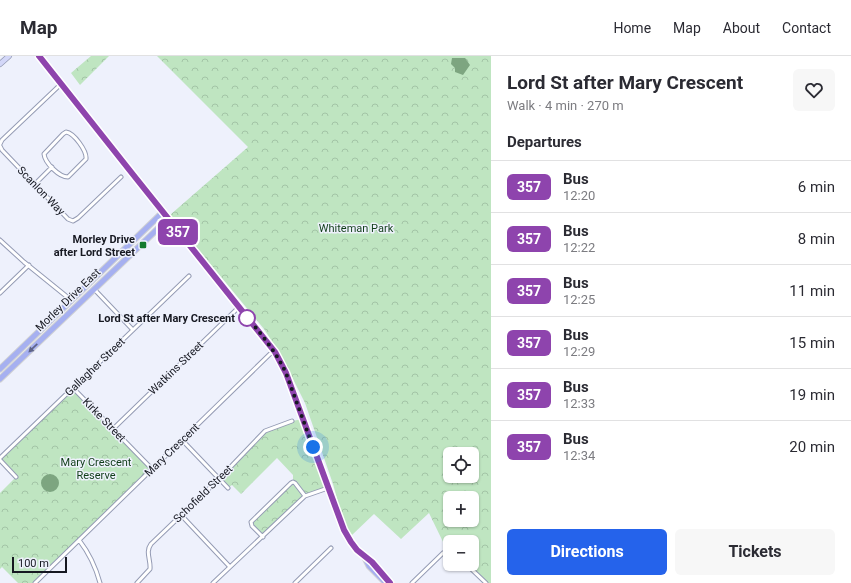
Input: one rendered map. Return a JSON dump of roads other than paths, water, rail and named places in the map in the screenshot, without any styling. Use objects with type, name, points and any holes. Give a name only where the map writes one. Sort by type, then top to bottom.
[{"type":"main road","points":[[0,64],[9,56]]},
{"type":"main road","points":[[40,56],[275,352],[286,373],[347,537],[365,558],[369,566],[386,583]]},
{"type":"main road","name":"Morley Drive East","points":[[0,369],[163,212]]},
{"type":"main road","name":"Morley Drive East","points":[[0,379],[168,219]]},
{"type":"main road","points":[[365,558],[372,562],[390,583]]},
{"type":"street","name":"Scanlon Way","points":[[61,84],[2,140],[0,145],[2,150],[68,219],[73,221],[121,177]]},
{"type":"street","points":[[70,133],[85,152],[86,159],[68,177],[62,177],[52,167],[44,157],[45,151],[63,134],[70,133]]},
{"type":"street","points":[[35,184],[52,167]]},
{"type":"street","points":[[0,240],[71,300]]},
{"type":"street","points":[[0,293],[29,265]]},
{"type":"street","name":"Gallagher Street","points":[[16,477],[0,459],[189,276]]},
{"type":"street","points":[[94,289],[133,330]]},
{"type":"street","name":"Watkins Street","points":[[113,429],[239,307]]},
{"type":"street","name":"Mary Crescent","points":[[34,583],[270,354],[275,352]]},
{"type":"street","name":"Kirke Street","points":[[73,388],[152,469]]},
{"type":"street","name":"Schofield Street","points":[[137,583],[150,569],[148,553],[149,547],[219,479],[265,431],[292,420]]},
{"type":"street","points":[[182,440],[228,488]]},
{"type":"street","points":[[0,468],[4,464]]},
{"type":"street","points":[[263,537],[252,526],[251,522],[293,482],[296,483],[305,496]]},
{"type":"street","points":[[213,583],[305,496],[328,488]]},
{"type":"street","points":[[181,516],[230,567]]},
{"type":"street","points":[[78,540],[95,568],[100,583]]},
{"type":"street","points":[[297,582],[331,548]]},
{"type":"street","points":[[412,583],[443,553]]},
{"type":"street","points":[[473,571],[486,583]]},
{"type":"place","name":"Morley Drive after Lord Street","points":[[143,245]]},
{"type":"place","name":"Lord St after Mary Crescent","points":[[247,318]]},
{"type":"park label","name":"Whiteman Park","points":[[356,228]]},
{"type":"park label","name":"Mary Crescent Reserve","points":[[96,468]]}]
